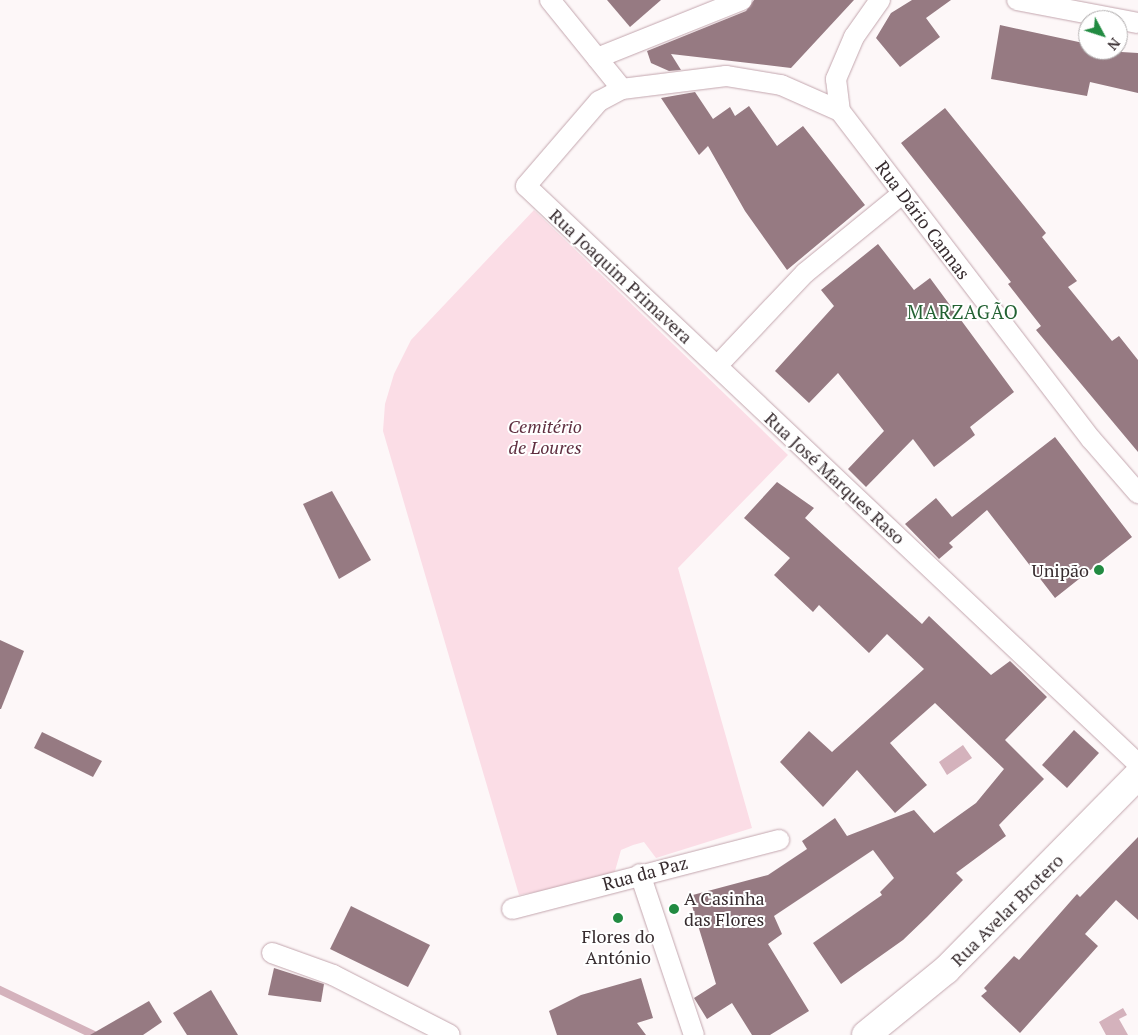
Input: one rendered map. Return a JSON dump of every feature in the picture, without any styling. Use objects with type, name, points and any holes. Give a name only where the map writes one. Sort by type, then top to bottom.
[{"type":"main road","name":"Rua Avelar Brotero","points":[[866,1035],[946,970],[1138,775]]},
{"type":"street","points":[[550,0],[622,89]]},
{"type":"street","points":[[597,58],[742,0]]},
{"type":"street","name":"Rua Dário Cannas","points":[[840,111],[836,79],[854,36],[880,0]]},
{"type":"street","points":[[1017,0],[1075,7],[1138,24]]},
{"type":"street","name":"Rua Dário Cannas","points":[[526,186],[599,101],[622,89],[726,76],[781,85],[840,111],[1091,438],[1138,493]]},
{"type":"street","name":"Rua Joaquim Primavera","points":[[526,186],[717,366]]},
{"type":"street","points":[[717,366],[805,274],[902,194]]},
{"type":"street","name":"Rua José Marques Raso","points":[[717,366],[1138,764]]},
{"type":"street","name":"Rua da Paz","points":[[512,910],[640,874],[779,840]]},
{"type":"street","points":[[640,874],[694,1035]]},
{"type":"street","points":[[272,953],[332,976],[450,1035]]},
{"type":"green space","name":"Cemitério de Loures","points":[[534,210],[788,455],[678,568],[752,828],[656,858],[644,842],[633,845],[621,850],[613,878],[519,895],[383,431],[385,404],[394,374],[411,340]]},
{"type":"shaded area","points":[[963,745],[972,758],[947,775],[939,762]]},
{"type":"shaded area","points":[[1123,1008],[1127,1015],[1119,1019],[1128,1035],[1106,1035],[1099,1022]]},
{"type":"building","points":[[607,0],[661,0],[630,27]]},
{"type":"building","points":[[754,0],[854,0],[791,68],[671,54],[681,70],[669,71],[651,63],[647,51],[746,11]]},
{"type":"building","points":[[912,0],[951,0],[926,18],[940,37],[900,67],[876,38],[891,13]]},
{"type":"building","points":[[1000,25],[1078,42],[1078,60],[1128,60],[1128,52],[1138,53],[1138,93],[1090,82],[1087,96],[991,79]]},
{"type":"building","points":[[695,92],[713,119],[730,107],[735,116],[749,106],[777,146],[803,126],[865,205],[787,270],[745,211],[708,146],[699,155],[661,98]]},
{"type":"building","points":[[945,108],[1046,233],[1042,237],[1077,281],[1068,287],[1112,341],[1119,336],[1138,360],[1138,452],[1036,330],[1041,326],[1008,284],[1011,282],[901,143]]},
{"type":"building","points":[[878,244],[914,290],[930,278],[1014,392],[970,427],[975,435],[934,467],[913,439],[866,487],[848,469],[884,431],[838,373],[809,403],[775,371],[834,306],[821,290]]},
{"type":"building","points":[[1055,437],[1132,537],[1055,598],[987,510],[949,543],[953,547],[939,559],[905,524],[936,498],[952,517]]},
{"type":"building","points":[[777,482],[814,508],[805,518],[922,624],[929,616],[991,675],[1010,661],[1047,697],[1005,740],[1044,779],[999,825],[1006,836],[956,873],[963,880],[927,917],[903,940],[841,984],[813,943],[882,895],[880,892],[894,878],[873,850],[774,916],[782,934],[768,944],[809,1011],[770,1035],[752,1035],[732,1003],[707,1019],[694,998],[716,984],[689,896],[768,875],[807,849],[802,841],[835,818],[847,836],[914,810],[934,833],[976,803],[1004,769],[935,703],[890,743],[927,785],[895,813],[857,770],[823,807],[780,762],[809,731],[832,752],[924,669],[887,634],[869,653],[819,605],[813,612],[774,575],[790,558],[744,518]]},
{"type":"building","points":[[332,491],[371,560],[339,579],[303,504]]},
{"type":"building","points":[[0,640],[24,651],[1,709],[0,709]]},
{"type":"building","points":[[1074,730],[1099,753],[1067,788],[1042,765]]},
{"type":"building","points":[[42,732],[102,761],[93,777],[34,748]]},
{"type":"building","points":[[1138,837],[1138,920],[1116,900],[1085,934],[1098,946],[1020,1033],[981,996],[987,991],[984,988],[1014,956],[1019,960],[1077,894],[1080,897]]},
{"type":"building","points":[[351,906],[430,945],[408,987],[330,949]]},
{"type":"building","points":[[274,968],[324,984],[321,1002],[268,995]]},
{"type":"building","points":[[641,978],[653,1018],[637,1023],[646,1035],[557,1035],[549,1011],[581,995]]},
{"type":"building","points":[[211,990],[238,1035],[187,1035],[173,1013]]},
{"type":"building","points":[[149,1001],[162,1022],[143,1035],[90,1035]]},
{"type":"waterway","points":[[0,990],[94,1035]]},
{"type":"place","name":"Unipão","points":[[1099,570]]},
{"type":"place","name":"A Casinha das Flores","points":[[674,909]]},
{"type":"place","name":"Flores do António","points":[[618,918]]},
{"type":"district","name":"MARZAGÃO","points":[[963,312]]}]
